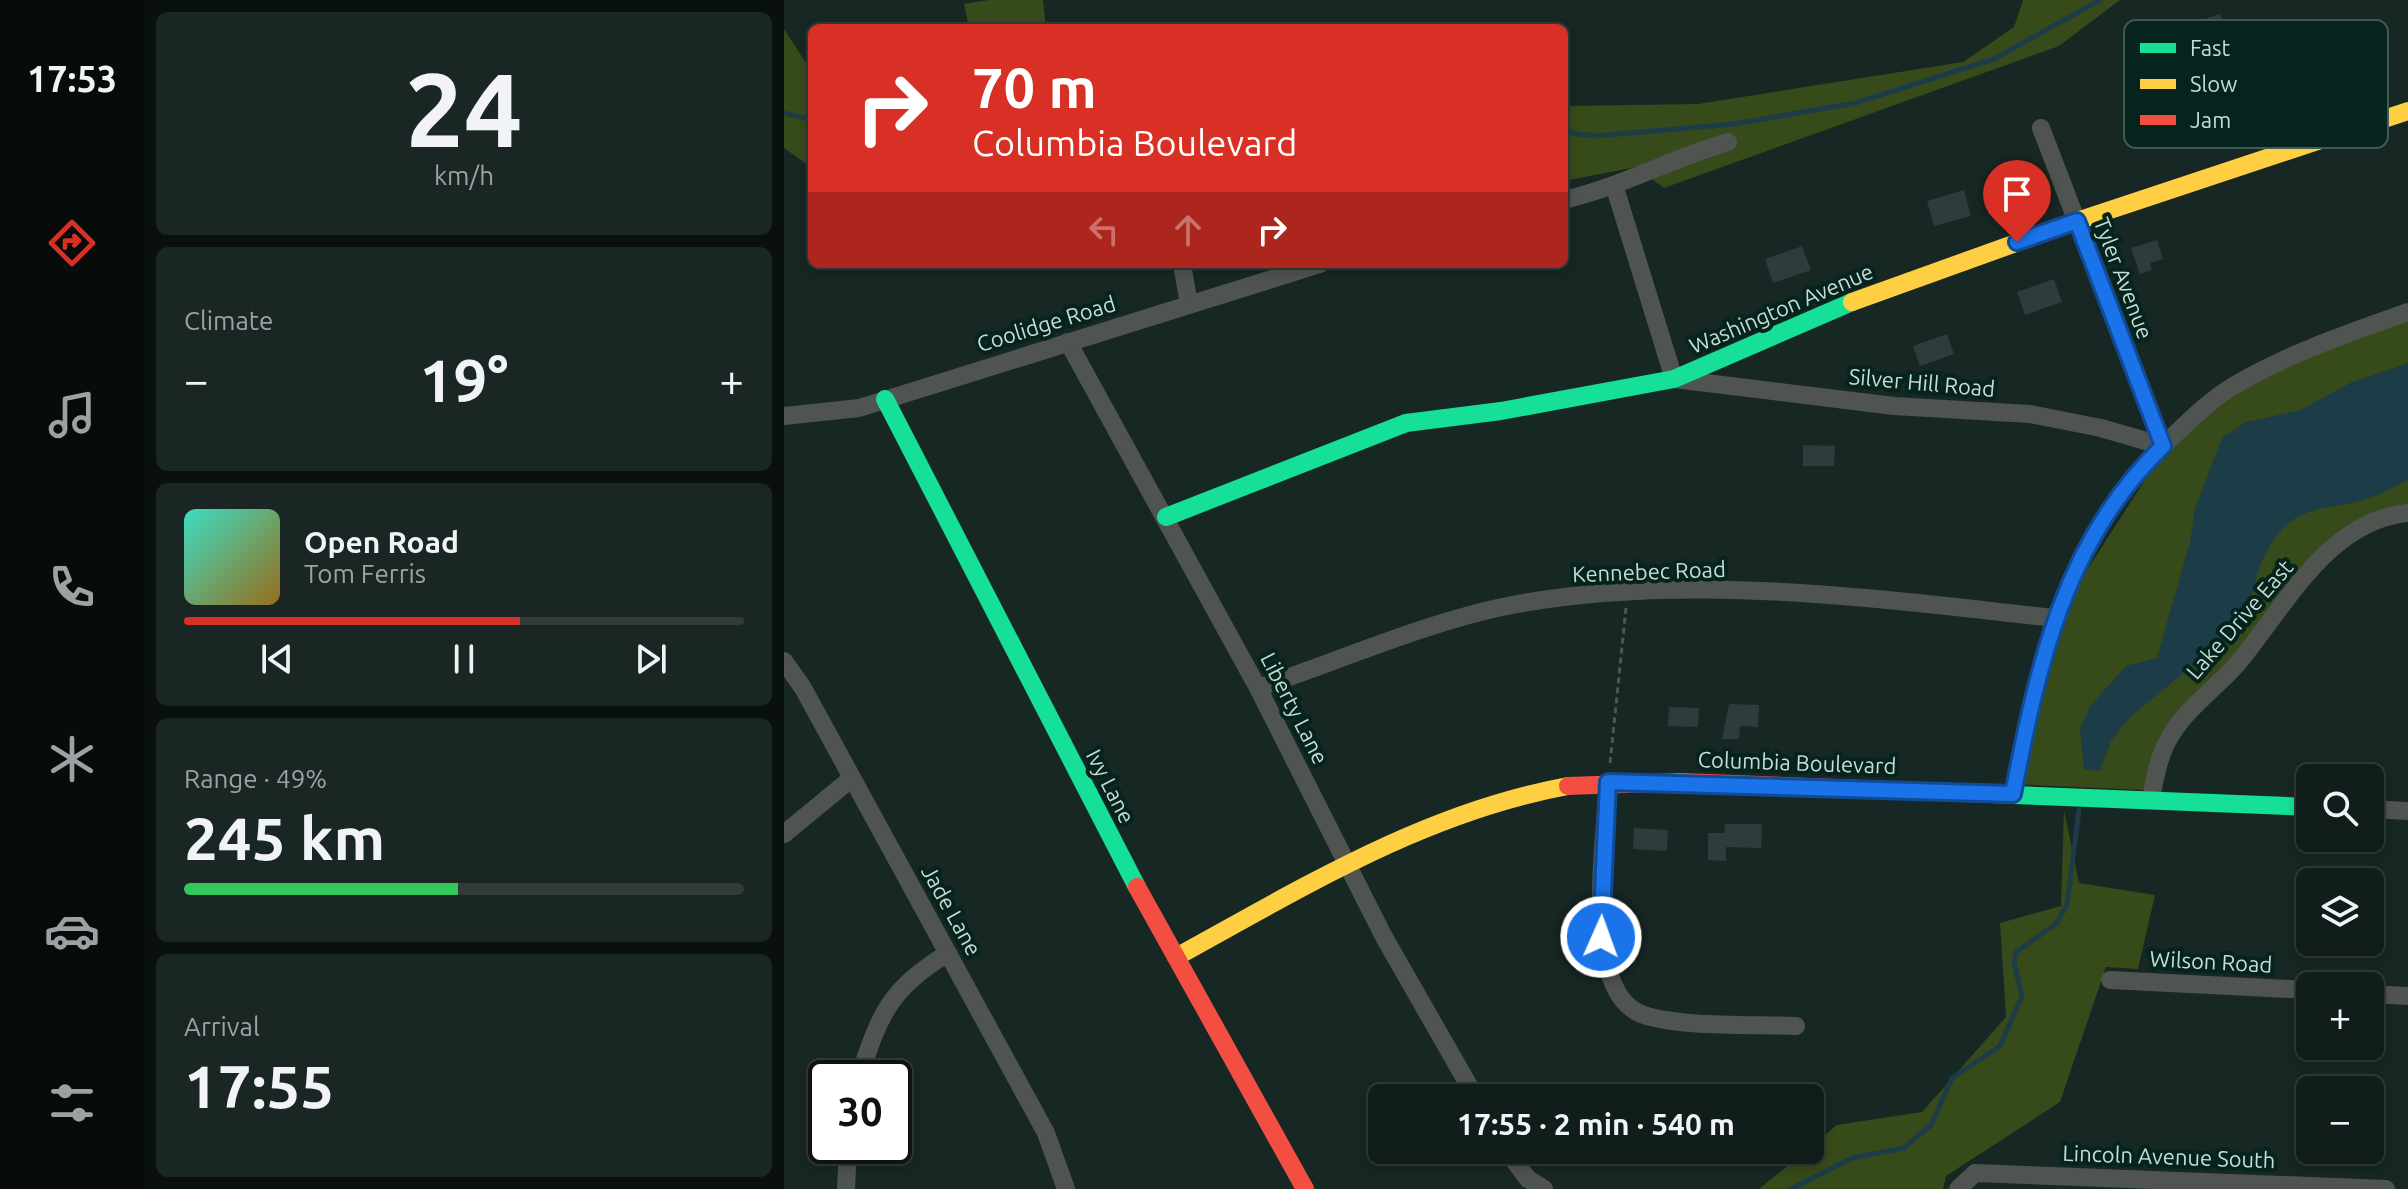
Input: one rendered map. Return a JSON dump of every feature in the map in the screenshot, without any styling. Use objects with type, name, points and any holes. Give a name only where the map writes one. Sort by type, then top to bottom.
[{"type":"street","name":"Washington Avenue","points":[[2388,118],[2408,111]]},
{"type":"street","name":"Tyler Avenue","points":[[2041,128],[2163,446]]},
{"type":"street","points":[[1568,199],[1615,188],[1684,155],[1728,142]]},
{"type":"street","name":"Washington Avenue","points":[[1166,517],[1406,423],[1501,411],[1674,379],[1868,295],[2297,148]]},
{"type":"street","points":[[1615,188],[1674,379]]},
{"type":"street","points":[[1183,268],[1189,304]]},
{"type":"street","name":"Coolidge Road","points":[[784,416],[859,408],[1307,268]]},
{"type":"street","points":[[2013,794],[2034,684],[2055,618],[2080,555],[2136,472],[2232,386],[2295,354],[2408,312]]},
{"type":"street","name":"Liberty Lane","points":[[1068,342],[1258,688],[1384,937],[1468,1084]]},
{"type":"street","name":"Silver Hill Road","points":[[1674,379],[1894,406],[2030,414],[2101,428],[2163,446]]},
{"type":"street","name":"Ivy Lane","points":[[885,399],[1122,861],[1305,1189]]},
{"type":"street","name":"Lake Drive East","points":[[2151,799],[2157,766],[2171,735],[2236,665],[2320,561],[2352,533],[2375,520],[2408,513]]},
{"type":"street","name":"Kennebec Road","points":[[1258,688],[1469,615],[1551,599],[1628,592],[1870,598],[2055,618]]},
{"type":"street","name":"Jade Lane","points":[[784,661],[852,778],[1046,1133],[1066,1189]]},
{"type":"street","points":[[784,834],[852,778]]},
{"type":"street","points":[[1608,782],[1601,937],[1615,990],[1629,1007],[1662,1019],[1796,1026]]},
{"type":"street","name":"Columbia Boulevard","points":[[1176,957],[1347,865],[1453,817],[1507,799],[1564,786],[1608,782],[2296,806]]},
{"type":"street","points":[[2384,810],[2408,811]]},
{"type":"street","points":[[865,1060],[881,1017],[899,989],[948,953]]},
{"type":"street","name":"Wilson Road","points":[[2110,980],[2296,989]]},
{"type":"street","points":[[2384,995],[2408,996]]},
{"type":"street","points":[[846,1189],[847,1164]]},
{"type":"street","points":[[1517,1164],[1528,1179],[1544,1189]]},
{"type":"street","name":"Lincoln Avenue South","points":[[1958,1189],[1975,1173],[2386,1189]]},
{"type":"path","points":[[1608,782],[1628,592]]},
{"type":"green space","points":[[989,0],[1043,0],[1046,24],[968,24],[964,4]]},
{"type":"green space","points":[[2023,0],[2120,0],[2059,46],[1664,188],[1636,167],[1568,180],[1568,106],[1698,104],[1963,62],[2014,27]]},
{"type":"green space","points":[[784,29],[808,66],[808,165],[784,148]]},
{"type":"green space","points":[[2408,313],[2408,521],[2359,529],[2173,725],[2143,790],[2012,784],[2054,621],[2174,435],[2281,361]]},
{"type":"green space","points":[[2064,810],[2079,883],[2155,895],[2138,969],[2106,967],[2060,1102],[1946,1176],[1943,1189],[1759,1189],[1789,1164],[1824,1164],[1824,1136],[1837,1125],[1922,1112],[2006,1017],[2000,923],[2061,906]]},
{"type":"water","points":[[2408,363],[2408,480],[2369,498],[2311,511],[2287,524],[2266,553],[2239,627],[2129,718],[2111,741],[2100,771],[2084,769],[2080,729],[2090,706],[2126,666],[2157,658],[2190,542],[2195,508],[2222,438],[2246,422],[2300,410],[2350,383]]},
{"type":"building","points":[[2220,14],[2222,20],[2201,20]]},
{"type":"building","points":[[1964,190],[1971,216],[1934,226],[1927,201]]},
{"type":"building","points":[[2157,240],[2163,259],[2150,263],[2152,270],[2140,274],[2131,248]]},
{"type":"building","points":[[1802,246],[1811,270],[1773,283],[1765,259]]},
{"type":"building","points":[[2054,279],[2062,302],[2025,315],[2017,292]]},
{"type":"building","points":[[1947,334],[1954,354],[1920,366],[1913,346]]},
{"type":"building","points":[[1803,445],[1835,446],[1834,466],[1803,466]]},
{"type":"building","points":[[1729,704],[1759,705],[1758,727],[1740,726],[1739,739],[1722,739]]},
{"type":"building","points":[[1669,707],[1699,708],[1698,727],[1668,726]]},
{"type":"building","points":[[1725,824],[1762,824],[1761,848],[1726,847],[1726,861],[1708,860],[1708,833],[1724,833]]},
{"type":"building","points":[[1634,828],[1668,830],[1667,851],[1633,849]]},
{"type":"waterway","points":[[1568,133],[1595,136],[1734,124],[1855,103],[1994,59],[2100,0]]},
{"type":"waterway","points":[[784,113],[808,119]]},
{"type":"waterway","points":[[1791,1189],[1852,1158],[1904,1148],[1931,1125],[1952,1078],[2000,1046],[2022,996],[2014,962],[2016,952],[2056,924],[2067,905],[2079,810]]},
{"type":"traffic: fast","points":[[1166,517],[1406,423],[1501,411],[1674,379],[1852,302]]},
{"type":"traffic: fast","points":[[885,399],[1137,887]]},
{"type":"traffic: fast","points":[[1916,791],[2296,806]]},
{"type":"traffic: slow","points":[[2388,118],[2408,111]]},
{"type":"traffic: slow","points":[[1852,302],[2077,221],[2297,148]]},
{"type":"traffic: slow","points":[[1176,957],[1318,879],[1414,833],[1515,798],[1568,786]]},
{"type":"traffic: jam","points":[[1568,786],[1681,782],[1916,791]]},
{"type":"traffic: jam","points":[[1137,887],[1305,1189]]},
{"type":"route","points":[[1601,937],[1608,782],[2013,794],[2034,684],[2061,599],[2080,555],[2105,515],[2136,472],[2163,446],[2077,221],[2017,242]]}]
